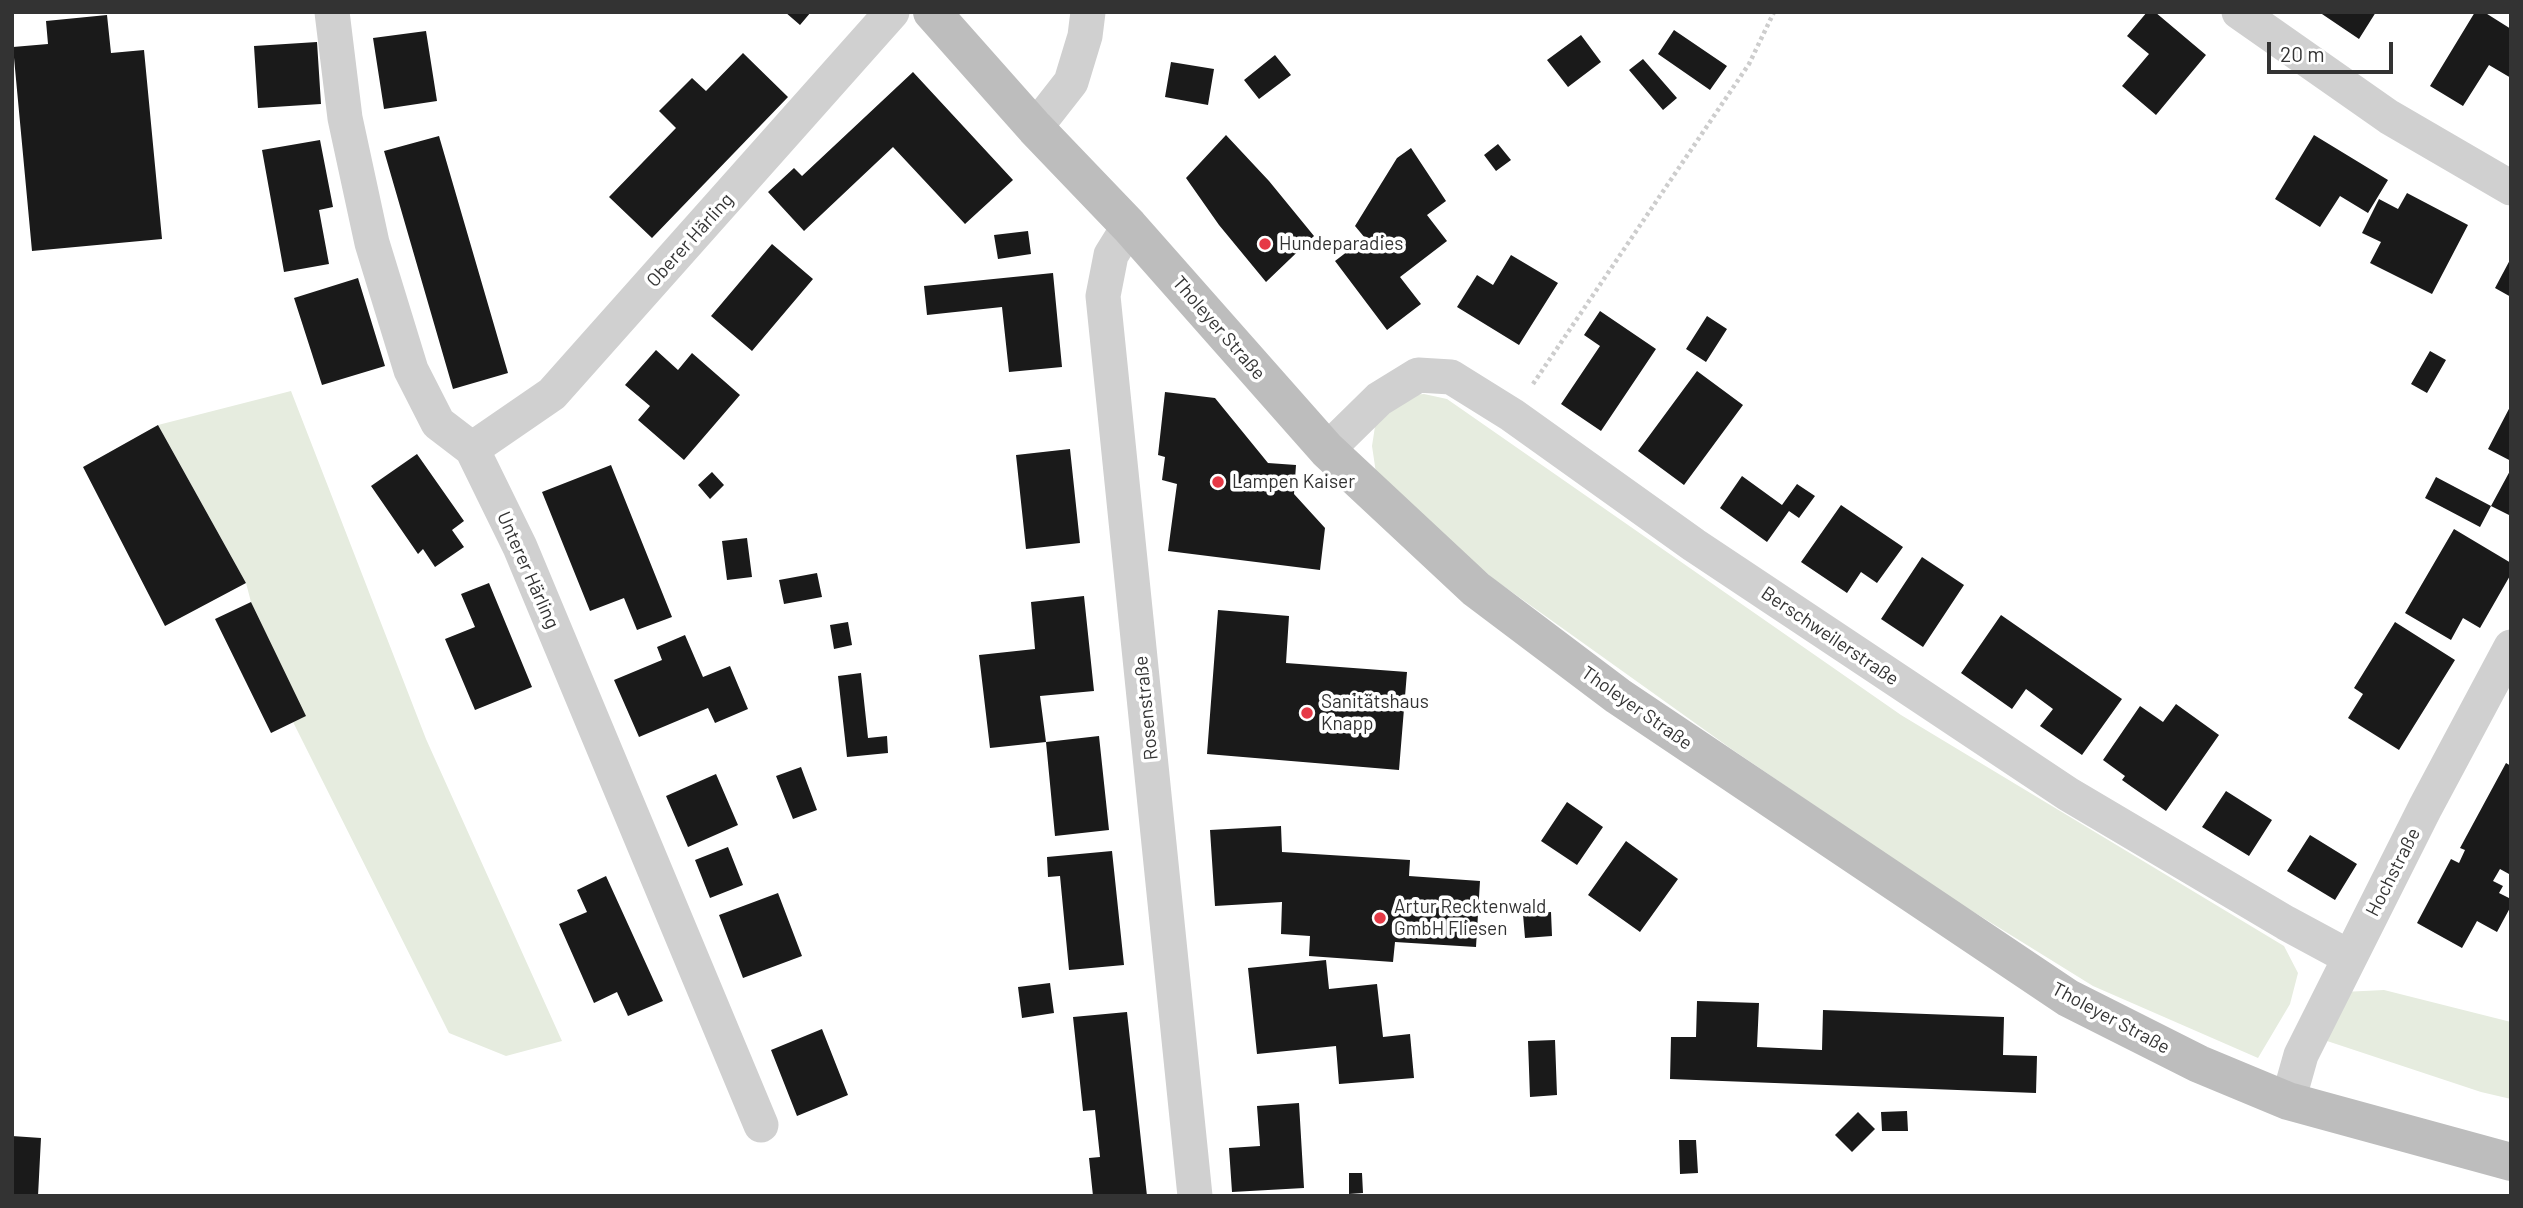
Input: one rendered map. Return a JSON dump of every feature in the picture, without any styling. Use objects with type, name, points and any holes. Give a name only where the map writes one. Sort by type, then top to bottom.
[{"type":"main road","name":"Tholeyer Straße","points":[[932,12],[1035,128],[1129,226],[1327,450],[1476,589],[1618,696],[2068,998],[2199,1064],[2288,1101],[2511,1162]]},
{"type":"street","name":"Unterer Härling","points":[[332,12],[345,118],[372,243],[411,370],[438,423],[472,449],[520,547],[761,1125]]},
{"type":"street","name":"Oberer Härling","points":[[472,449],[552,394],[892,12]]},
{"type":"street","points":[[1035,128],[1072,82],[1085,36],[1088,12]]},
{"type":"street","points":[[2239,12],[2389,117],[2511,188]]},
{"type":"street","name":"Rosenstraße","points":[[1129,226],[1111,255],[1103,296],[1195,1196]]},
{"type":"street","name":"Berschweilerstraße","points":[[1327,450],[1379,399],[1419,376],[1451,377],[1512,415],[1694,545],[2068,794],[2286,923],[2349,957]]},
{"type":"street","name":"Hochstraße","points":[[2288,1101],[2301,1055],[2349,957],[2511,647]]},
{"type":"path","points":[[1512,415],[1749,64],[1774,12]]},
{"type":"shaded area","points":[[291,391],[426,739],[562,1041],[506,1056],[449,1033],[293,722],[305,716],[251,602],[246,583],[158,425]]},
{"type":"shaded area","points":[[1424,394],[1447,399],[1901,715],[2284,946],[2298,973],[2290,1004],[2258,1058],[2093,986],[1943,893],[1730,748],[1495,580],[1409,508],[1376,473],[1372,446],[1376,420],[1400,396]]},
{"type":"shaded area","points":[[2384,990],[2511,1022],[2511,1099],[2481,1092],[2321,1039],[2343,992]]},
{"type":"building","points":[[785,12],[811,12],[800,25]]},
{"type":"building","points":[[2147,12],[2155,12],[2206,55],[2156,115],[2122,86],[2149,54],[2127,36]]},
{"type":"building","points":[[2319,12],[2376,12],[2359,39]]},
{"type":"building","points":[[2475,12],[2484,12],[2511,29],[2511,78],[2489,65],[2463,106],[2430,86]]},
{"type":"building","points":[[107,15],[111,53],[144,50],[162,239],[32,251],[13,47],[48,44],[46,21]]},
{"type":"building","points":[[1674,30],[1727,66],[1710,90],[1658,54]]},
{"type":"building","points":[[426,31],[437,101],[384,109],[373,38]]},
{"type":"building","points":[[1581,35],[1601,62],[1568,87],[1547,60]]},
{"type":"building","points":[[317,42],[321,104],[258,108],[254,46]]},
{"type":"building","points":[[743,53],[788,97],[652,238],[609,197],[676,128],[659,111],[692,78],[706,91]]},
{"type":"building","points":[[1275,55],[1291,75],[1259,99],[1244,80]]},
{"type":"building","points":[[1643,59],[1677,98],[1663,110],[1629,70]]},
{"type":"building","points":[[1171,62],[1214,69],[1208,105],[1165,97]]},
{"type":"building","points":[[913,72],[1013,180],[965,224],[893,147],[804,231],[768,192],[794,168],[802,176]]},
{"type":"building","points":[[1226,135],[1269,181],[1314,236],[1266,282],[1219,225],[1186,178]]},
{"type":"building","points":[[2314,135],[2388,180],[2368,213],[2340,196],[2320,227],[2275,199]]},
{"type":"building","points":[[439,136],[508,373],[453,389],[384,151]]},
{"type":"building","points":[[320,140],[333,207],[319,210],[329,264],[284,272],[262,150]]},
{"type":"building","points":[[1498,144],[1511,160],[1496,171],[1484,155]]},
{"type":"building","points":[[1411,148],[1446,201],[1427,215],[1447,241],[1400,277],[1421,304],[1387,330],[1335,261],[1365,238],[1355,226],[1397,158]]},
{"type":"building","points":[[2407,193],[2468,225],[2432,294],[2370,263],[2381,242],[2362,233],[2379,199],[2398,209]]},
{"type":"building","points":[[1028,231],[1031,254],[998,259],[994,235]]},
{"type":"building","points":[[772,244],[813,279],[752,351],[711,316]]},
{"type":"building","points":[[1511,255],[1558,283],[1519,345],[1457,307],[1477,275],[1493,285]]},
{"type":"building","points":[[2511,258],[2511,297],[2495,288]]},
{"type":"building","points":[[1053,273],[1062,367],[1009,372],[1002,307],[927,315],[924,286]]},
{"type":"building","points":[[358,278],[385,366],[322,385],[294,298]]},
{"type":"building","points":[[1600,311],[1656,349],[1601,431],[1561,404],[1600,346],[1584,335]]},
{"type":"building","points":[[1707,316],[1727,329],[1706,362],[1686,349]]},
{"type":"building","points":[[656,350],[678,370],[692,353],[740,395],[684,460],[638,420],[650,406],[625,385]]},
{"type":"building","points":[[2430,351],[2446,360],[2427,393],[2411,384]]},
{"type":"building","points":[[1697,371],[1743,405],[1684,485],[1638,451]]},
{"type":"building","name":"Lampen Kaiser","points":[[1165,392],[1215,398],[1268,463],[1296,465],[1294,494],[1325,528],[1320,570],[1168,551],[1177,484],[1162,480],[1165,457],[1158,455]]},
{"type":"building","points":[[2511,405],[2511,461],[2488,449]]},
{"type":"building","points":[[158,425],[246,583],[165,626],[83,467]]},
{"type":"building","points":[[1070,449],[1080,543],[1026,549],[1016,455]]},
{"type":"building","points":[[417,454],[464,521],[452,530],[464,547],[435,567],[423,549],[418,554],[371,486]]},
{"type":"building","points":[[611,465],[672,617],[637,630],[624,598],[590,611],[542,492]]},
{"type":"building","points":[[2511,469],[2511,516],[2491,506]]},
{"type":"building","points":[[712,472],[724,485],[710,499],[698,485]]},
{"type":"building","points":[[1742,476],[1782,505],[1797,484],[1815,496],[1799,518],[1789,511],[1767,542],[1720,508]]},
{"type":"building","points":[[2436,477],[2491,506],[2480,527],[2425,498]]},
{"type":"building","points":[[1841,505],[1903,547],[1877,583],[1861,572],[1847,593],[1801,562]]},
{"type":"building","points":[[2454,529],[2511,563],[2511,574],[2480,628],[2463,618],[2451,640],[2405,613]]},
{"type":"building","points":[[747,538],[752,577],[727,580],[722,541]]},
{"type":"building","points":[[1922,557],[1964,585],[1923,647],[1881,619]]},
{"type":"building","points":[[817,573],[822,597],[784,604],[779,580]]},
{"type":"building","points":[[489,583],[532,687],[475,710],[445,639],[475,627],[461,594]]},
{"type":"building","points":[[1084,596],[1094,691],[1040,696],[1046,742],[990,748],[979,655],[1035,649],[1031,602]]},
{"type":"building","points":[[251,602],[306,716],[271,733],[215,619]]},
{"type":"building","name":"Sanitätshaus Knapp","points":[[1218,610],[1289,616],[1286,663],[1407,672],[1399,770],[1207,754]]},
{"type":"building","points":[[2001,615],[2122,699],[2082,755],[2040,726],[2053,709],[2026,689],[2012,709],[1961,673]]},
{"type":"building","points":[[848,622],[852,645],[834,649],[830,625]]},
{"type":"building","points":[[2395,622],[2455,660],[2399,750],[2348,718],[2363,694],[2354,688]]},
{"type":"building","points":[[685,635],[703,677],[730,666],[748,709],[715,723],[708,708],[639,737],[614,680],[662,660],[657,647]]},
{"type":"building","points":[[861,673],[868,738],[887,736],[888,753],[847,757],[838,676]]},
{"type":"building","points":[[2176,704],[2219,735],[2166,811],[2122,780],[2125,776],[2103,760],[2140,706],[2163,722]]},
{"type":"building","points":[[1099,736],[1109,830],[1055,836],[1046,742]]},
{"type":"building","points":[[2506,763],[2511,766],[2511,871],[2509,874],[2500,869],[2493,881],[2503,886],[2499,893],[2511,899],[2511,906],[2497,932],[2477,921],[2462,948],[2417,923],[2451,859],[2459,863],[2465,850],[2460,848]]},
{"type":"building","points":[[801,767],[817,810],[793,819],[776,776]]},
{"type":"building","points":[[716,774],[738,825],[688,847],[666,796]]},
{"type":"building","points":[[2226,791],[2272,820],[2249,856],[2202,827]]},
{"type":"building","points":[[1567,802],[1603,827],[1577,865],[1541,841]]},
{"type":"building","name":"Artur Recktenwald GmbH Fliesen","points":[[1281,826],[1282,852],[1410,860],[1409,876],[1480,881],[1476,947],[1395,942],[1393,962],[1309,956],[1310,936],[1281,934],[1282,902],[1215,906],[1210,830]]},
{"type":"building","points":[[2310,835],[2357,864],[2335,900],[2287,871]]},
{"type":"building","points":[[1626,841],[1678,879],[1640,932],[1588,895]]},
{"type":"building","points":[[728,847],[743,885],[710,898],[695,860]]},
{"type":"building","points":[[1112,851],[1124,965],[1069,970],[1060,876],[1048,877],[1047,857]]},
{"type":"building","points":[[606,876],[663,1001],[628,1016],[617,992],[594,1003],[559,924],[587,912],[577,890]]},
{"type":"building","points":[[778,893],[802,956],[743,978],[719,915]]},
{"type":"building","points":[[1551,912],[1552,936],[1525,938],[1523,914]]},
{"type":"building","points":[[1326,960],[1329,989],[1377,984],[1383,1037],[1410,1034],[1414,1078],[1339,1084],[1336,1046],[1257,1054],[1248,968]]},
{"type":"building","points":[[1050,983],[1054,1013],[1022,1018],[1018,987]]},
{"type":"building","points":[[1697,1001],[1759,1003],[1757,1047],[1822,1050],[1823,1010],[2004,1017],[2003,1055],[2037,1056],[2036,1093],[1670,1079],[1671,1037],[1696,1037]]},
{"type":"building","points":[[1127,1012],[1147,1196],[1093,1196],[1089,1158],[1100,1157],[1095,1110],[1083,1111],[1073,1017]]},
{"type":"building","points":[[822,1029],[848,1095],[797,1116],[771,1050]]},
{"type":"building","points":[[1555,1040],[1557,1095],[1530,1097],[1528,1041]]},
{"type":"building","points":[[1299,1103],[1304,1188],[1232,1192],[1229,1148],[1260,1146],[1257,1106]]},
{"type":"building","points":[[1907,1111],[1908,1131],[1882,1131],[1881,1112]]},
{"type":"building","points":[[1858,1112],[1875,1129],[1852,1152],[1835,1135]]},
{"type":"building","points":[[12,1136],[41,1138],[38,1196],[12,1196]]},
{"type":"building","points":[[1679,1140],[1696,1140],[1698,1173],[1680,1174]]},
{"type":"building","points":[[1349,1173],[1362,1173],[1363,1193],[1349,1194]]},
{"type":"place","name":"Hundeparadies","points":[[1265,244]]},
{"type":"place","name":"Lampen Kaiser","points":[[1218,482]]},
{"type":"place","name":"Sanitätshaus Knapp","points":[[1307,713]]},
{"type":"place","name":"Artur Recktenwald GmbH Fliesen","points":[[1380,918]]}]
